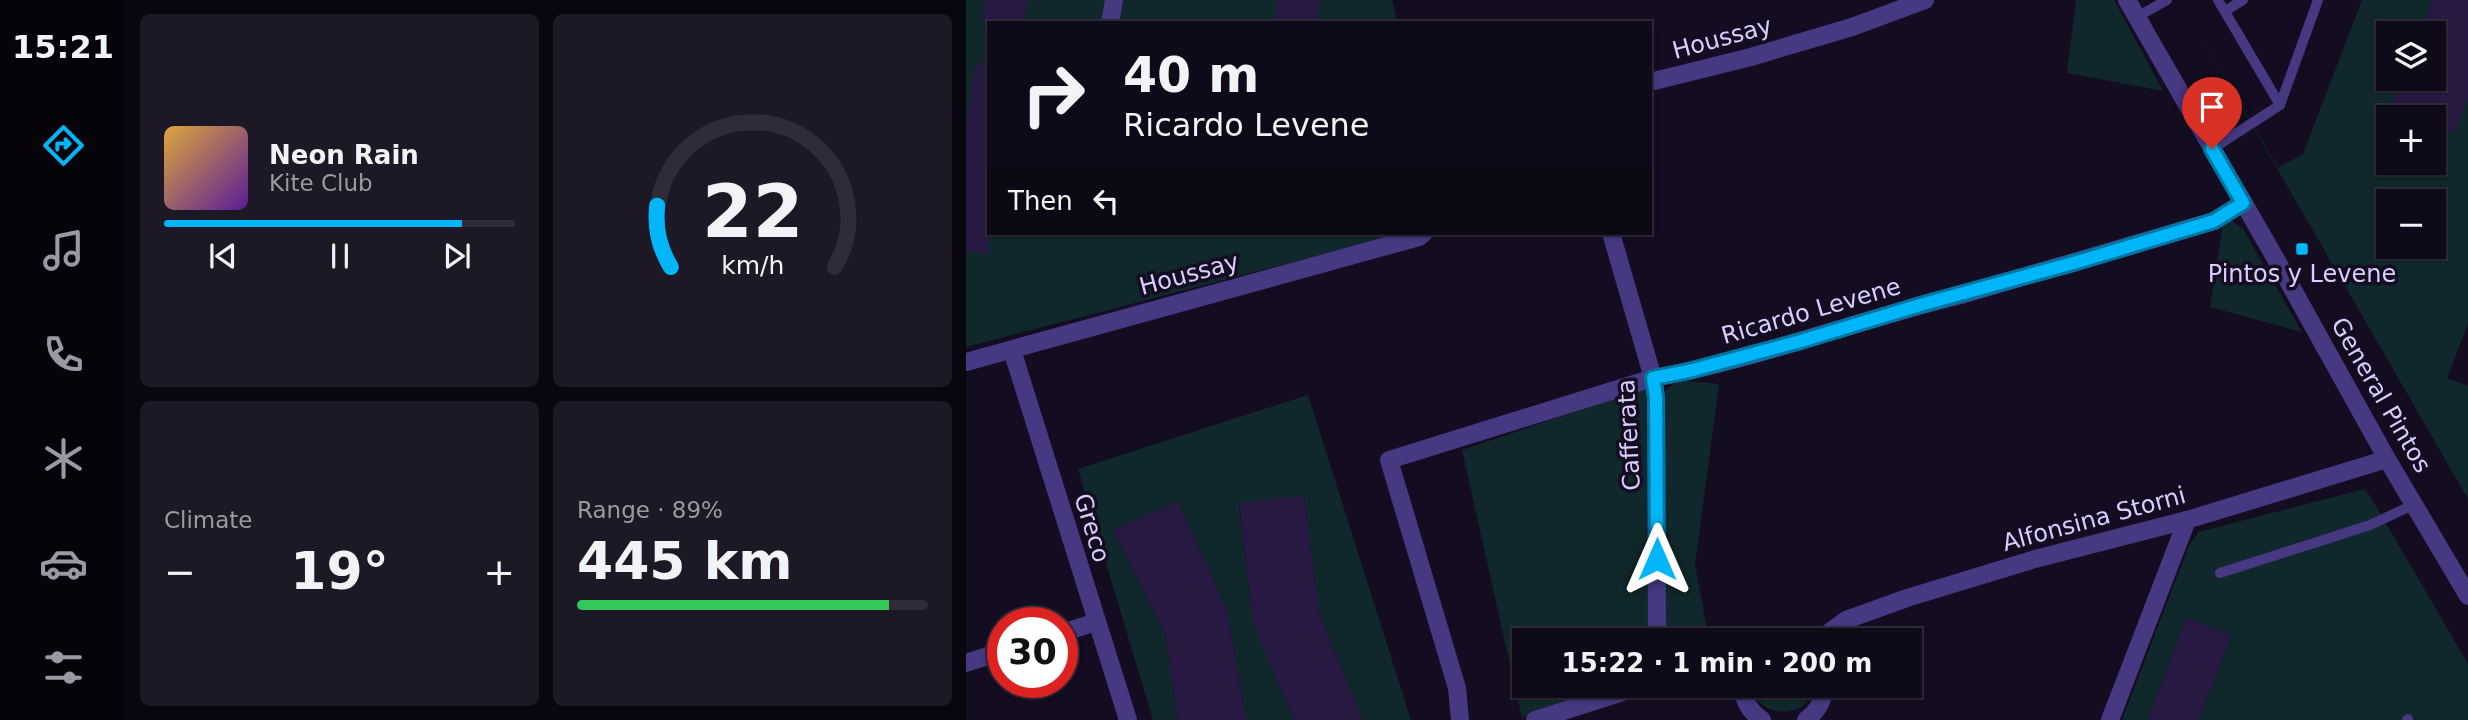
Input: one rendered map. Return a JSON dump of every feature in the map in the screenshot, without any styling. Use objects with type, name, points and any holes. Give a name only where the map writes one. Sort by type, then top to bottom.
[{"type":"street","points":[[1110,21],[1114,0]]},
{"type":"street","name":"Houssay","points":[[1652,82],[1751,57],[1852,27],[1925,0]]},
{"type":"street","name":"General Pintos","points":[[2127,0],[2387,458],[2467,593]]},
{"type":"street","name":"Ricardo Levene","points":[[1460,720],[1457,688],[1389,460],[1653,378],[1689,371],[1833,332],[2214,221],[2243,203]]},
{"type":"street","name":"Houssay","points":[[966,362],[1422,235]]},
{"type":"street","name":"Cafferata","points":[[1612,235],[1653,378],[1656,397],[1657,628]]},
{"type":"street","name":"Greco","points":[[1012,350],[1128,720]]},
{"type":"street","name":"Alfonsina Storni","points":[[1835,628],[1846,620],[1907,598],[2035,559],[2187,520],[2387,458]]},
{"type":"street","points":[[2110,720],[2187,520]]},
{"type":"street","points":[[1078,628],[1096,622]]},
{"type":"street","points":[[966,663],[987,656]]},
{"type":"street","points":[[1535,720],[1604,698]]},
{"type":"street","points":[[1744,698],[1750,710],[1762,720]]},
{"type":"street","points":[[1805,720],[1818,709],[1824,698]]},
{"type":"lane","points":[[2137,17],[2167,0]]},
{"type":"lane","points":[[2218,0],[2280,104]]},
{"type":"lane","points":[[2225,12],[2243,0]]},
{"type":"lane","points":[[2212,149],[2280,104],[2318,0]]},
{"type":"lane","points":[[2220,573],[2370,525],[2415,504]]},
{"type":"green space","points":[[966,0],[1392,0],[1397,21],[987,21],[987,235],[1397,235],[966,347]]},
{"type":"green space","points":[[2076,0],[2114,0],[2163,91],[2067,73]]},
{"type":"green space","points":[[2180,0],[2278,168],[2303,154],[2362,0],[2433,0],[2425,21],[2376,21],[2376,91],[2397,91],[2392,105],[2376,105],[2376,175],[2446,175],[2446,115],[2468,97],[2468,324],[2447,378],[2468,386],[2468,499]]},
{"type":"green space","points":[[2231,220],[2243,229],[2302,332],[2210,307],[2223,223]]},
{"type":"green space","points":[[1679,380],[1719,384],[1695,565],[1707,628],[1662,628],[1662,400],[1665,391]]},
{"type":"green space","points":[[1643,389],[1650,396],[1656,628],[1512,628],[1512,673],[1462,450]]},
{"type":"green space","points":[[1308,395],[1411,720],[1363,720],[1319,613],[1304,496],[1239,504],[1251,607],[1270,663],[1294,720],[1246,720],[1228,613],[1178,501],[1113,530],[1165,634],[1178,720],[1153,720],[1078,469]]},
{"type":"green space","points":[[2364,489],[2468,664],[2468,720],[2199,720],[2231,635],[2186,618],[2148,720],[2122,720],[2190,543],[2199,532]]},
{"type":"green space","points":[[1518,698],[1576,698],[1522,718]]},
{"type":"green space","points":[[1756,698],[1811,698],[1794,710],[1783,712],[1763,705]]},
{"type":"building","points":[[985,0],[1027,0],[1023,21],[982,23]]},
{"type":"building","points":[[1278,0],[1320,0],[1316,21],[1274,21]]},
{"type":"building","points":[[2433,0],[2468,0],[2468,97],[2455,133],[2446,130],[2446,105],[2392,105],[2397,91],[2446,91],[2446,21],[2425,21]]},
{"type":"building","points":[[976,63],[987,64],[989,254],[966,251],[966,127]]},
{"type":"building","points":[[1304,496],[1319,613],[1363,720],[1294,720],[1253,623],[1239,503]]},
{"type":"building","points":[[1178,501],[1228,613],[1246,720],[1178,720],[1165,634],[1113,530]]},
{"type":"building","points":[[2186,618],[2231,635],[2199,720],[2148,720]]},
{"type":"place","name":"Pintos y Levene","points":[[2302,249]]},
{"type":"route","points":[[1657,559],[1656,397],[1653,378],[1689,371],[1844,329],[2214,221],[2243,203],[2212,149]]}]
